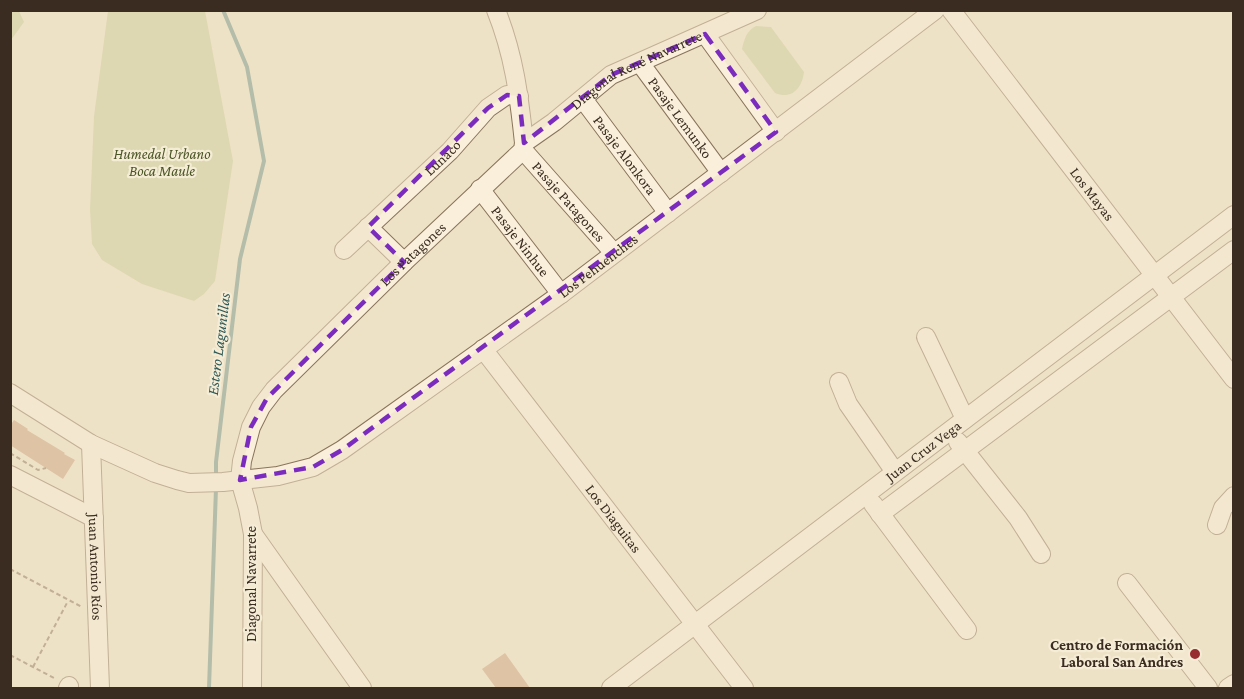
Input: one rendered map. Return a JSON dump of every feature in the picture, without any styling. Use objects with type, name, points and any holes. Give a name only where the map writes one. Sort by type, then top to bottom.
[{"type":"street","points":[[496,10],[512,55],[524,146]]},
{"type":"street","name":"Diagonal René Navarrete","points":[[524,146],[611,75],[757,10]]},
{"type":"street","name":"Los Pehuenches","points":[[231,481],[278,476],[313,467],[342,450],[561,294],[935,10]]},
{"type":"street","name":"Los Mayas","points":[[951,10],[1233,379]]},
{"type":"street","points":[[705,34],[776,132]]},
{"type":"street","name":"Pasaje Lemunko","points":[[640,63],[721,173]]},
{"type":"street","name":"Lunaco","points":[[344,250],[450,151],[489,108],[507,95],[519,96]]},
{"type":"street","name":"Pasaje Alonkora","points":[[583,99],[668,213]]},
{"type":"street","name":"Los Patagones","points":[[231,481],[242,461],[251,427],[267,398],[524,146]]},
{"type":"street","name":"Pasaje Patagones","points":[[524,146],[614,254]]},
{"type":"street","name":"Pasaje Ninhue","points":[[480,189],[561,294]]},
{"type":"street","name":"Juan Cruz Vega","points":[[611,688],[1233,214]]},
{"type":"street","points":[[368,227],[404,262]]},
{"type":"street","points":[[880,514],[1233,250]]},
{"type":"street","points":[[926,337],[965,419]]},
{"type":"street","name":"Los Diaguitas","points":[[483,349],[744,688]]},
{"type":"street","points":[[839,382],[848,404],[896,472]]},
{"type":"street","points":[[10,393],[91,444],[166,477],[196,483],[231,481]]},
{"type":"street","points":[[949,431],[1018,518],[1041,554]]},
{"type":"street","name":"Juan Antonio Ríos","points":[[91,444],[100,688]]},
{"type":"street","points":[[10,476],[94,518]]},
{"type":"street","name":"Diagonal Navarrete","points":[[231,481],[248,508],[253,534],[252,688]]},
{"type":"street","points":[[865,495],[967,630]]},
{"type":"street","points":[[1217,525],[1223,508],[1233,496]]},
{"type":"street","points":[[253,534],[362,688]]},
{"type":"street","points":[[1127,583],[1208,688]]},
{"type":"street","points":[[1228,688],[1233,684]]},
{"type":"path","points":[[10,453],[38,470],[46,468]]},
{"type":"path","points":[[10,569],[98,615]]},
{"type":"path","points":[[33,667],[69,600]]},
{"type":"path","points":[[10,655],[69,687]]},
{"type":"highlighted area","points":[[705,34],[776,132],[342,450],[313,467],[240,480],[251,427],[267,398],[404,262],[368,227],[488,108],[507,95],[519,96],[524,143],[611,75]]},
{"type":"green space","points":[[11,10],[19,11],[24,22],[11,40]]},
{"type":"green space","name":"Humedal Urbano Boca Maule","points":[[108,11],[205,11],[233,161],[215,281],[204,294],[194,301],[142,284],[102,260],[92,244],[90,210],[94,116]]},
{"type":"green space","points":[[756,26],[771,27],[804,72],[801,83],[791,94],[775,93],[742,49],[746,35]]},
{"type":"building","points":[[14,420],[75,460],[63,479],[10,445],[10,426]]},
{"type":"building","points":[[505,653],[530,688],[496,688],[482,669]]},
{"type":"waterway","name":"Estero Lagunillas","points":[[216,478],[240,259],[264,161],[247,67],[223,10]]},
{"type":"waterway","name":"Estero Lagunillas","points":[[209,688],[216,488]]},
{"type":"place","name":"Centro de Formación Laboral San Andres","points":[[1195,654]]}]
